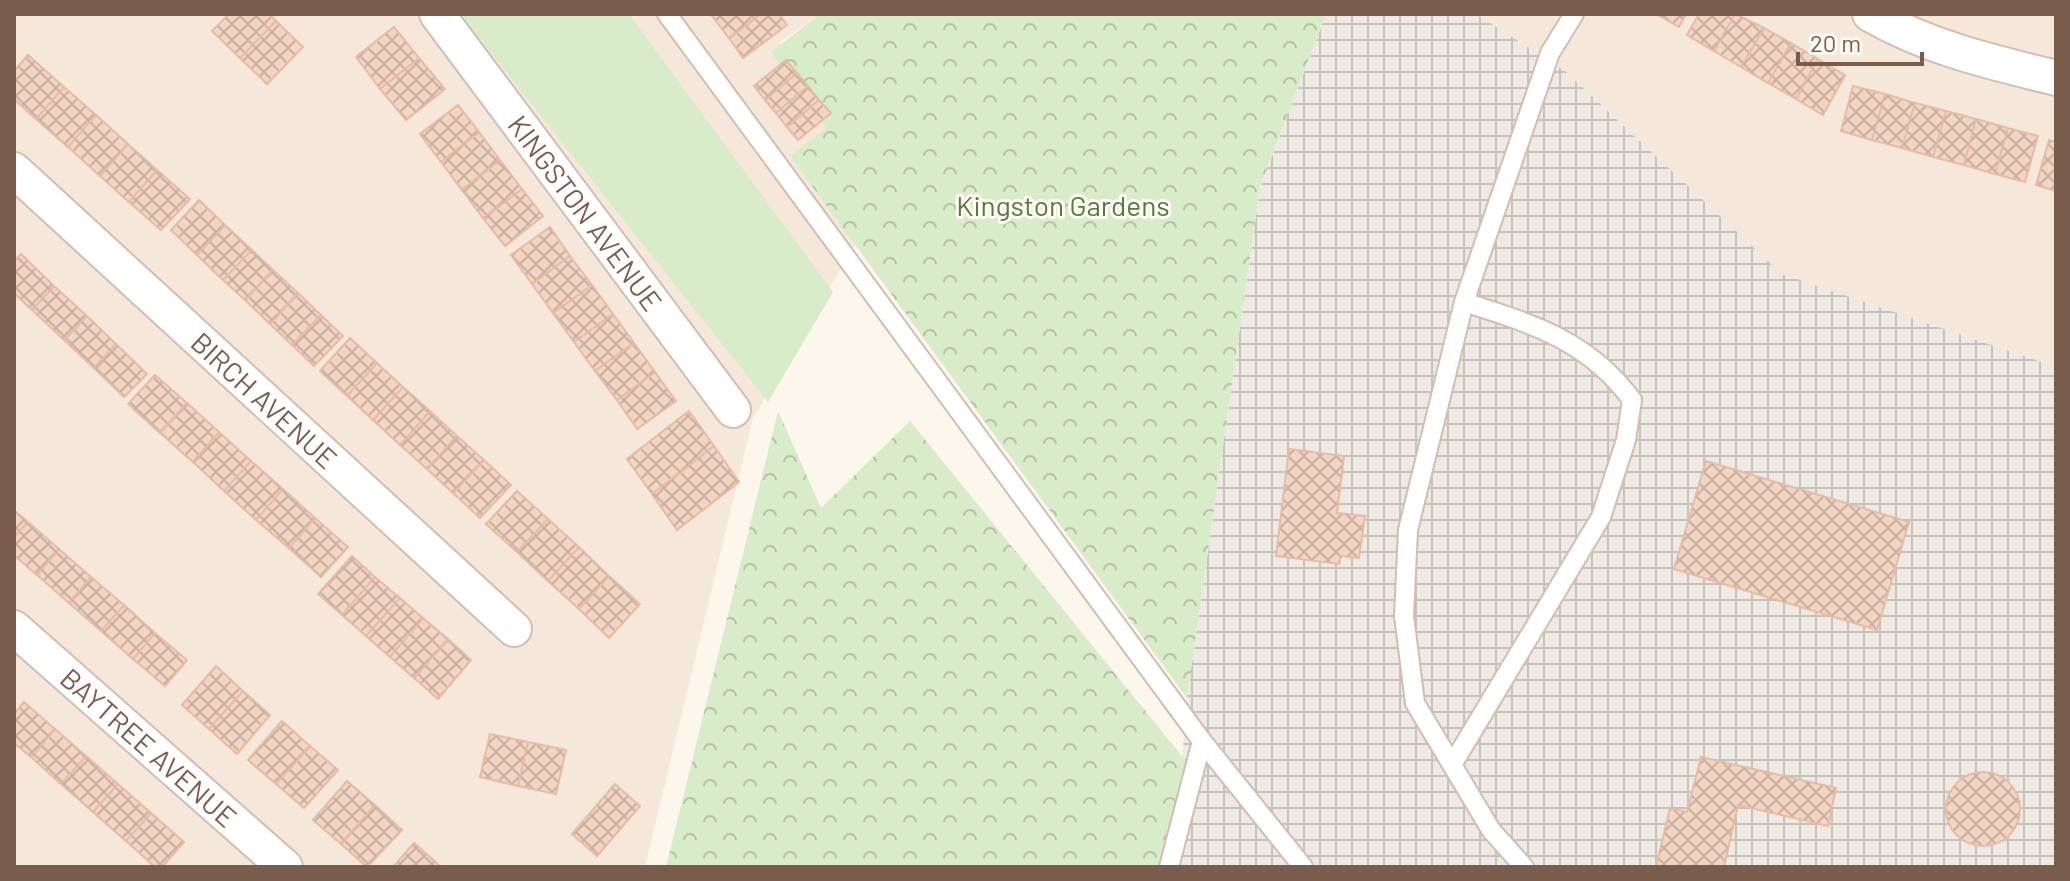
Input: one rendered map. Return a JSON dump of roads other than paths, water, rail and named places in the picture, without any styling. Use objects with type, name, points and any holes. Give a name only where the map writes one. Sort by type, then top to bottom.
[{"type":"street","name":"KINGSTON AVENUE","points":[[437,14],[733,410]]},
{"type":"street","points":[[1870,14],[1940,48],[2056,78]]},
{"type":"street","name":"BIRCH AVENUE","points":[[14,170],[514,629]]},
{"type":"street","name":"BAYTREE AVENUE","points":[[14,628],[285,867]]},
{"type":"lane","points":[[667,14],[1202,741],[1303,867]]},
{"type":"lane","points":[[1524,867],[1491,830],[1415,703],[1404,616],[1408,530],[1464,302],[1550,53],[1574,14]]},
{"type":"lane","points":[[1452,765],[1601,517],[1626,440],[1632,400],[1612,373],[1585,351],[1541,328],[1464,302]]},
{"type":"lane","points":[[1169,867],[1202,741]]},
{"type":"park label","name":"Kingston Gardens","points":[[1063,205]]}]
